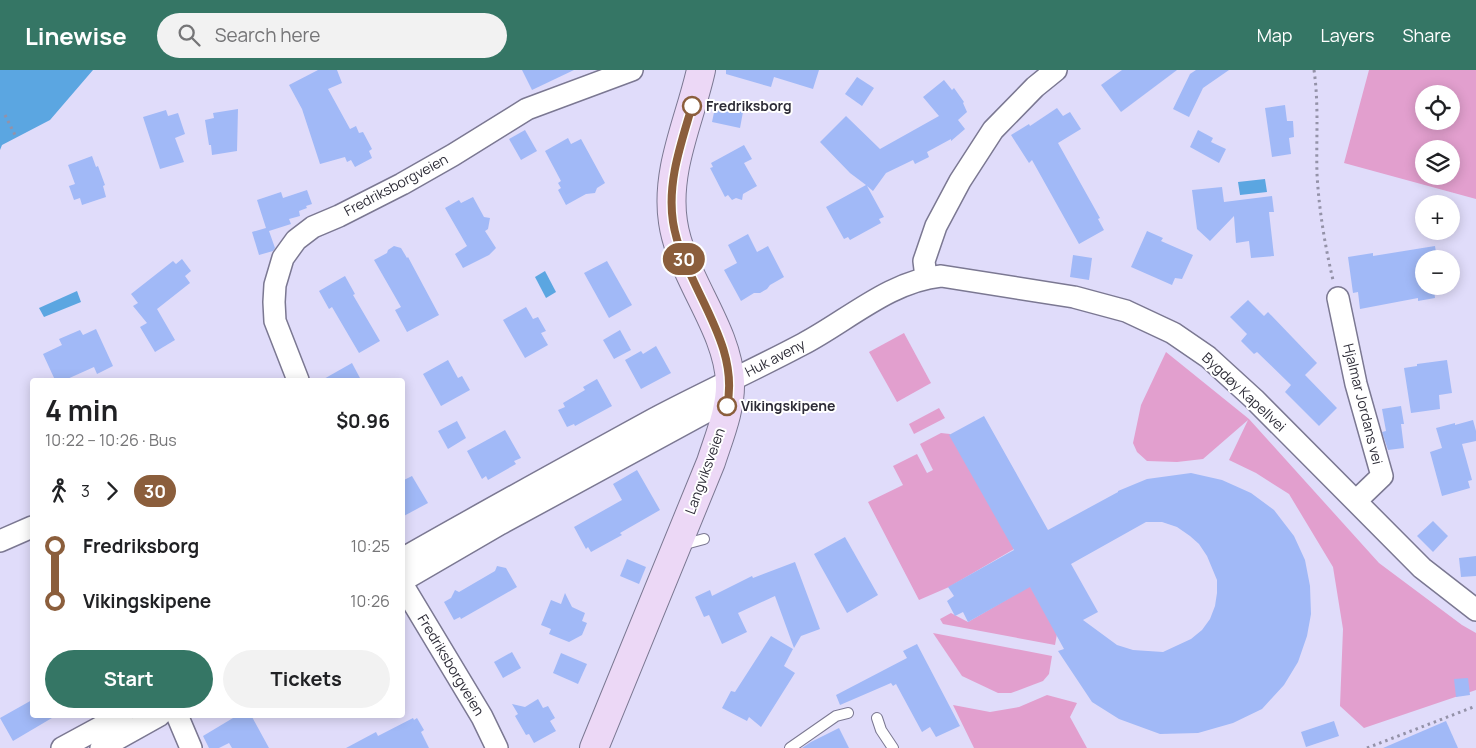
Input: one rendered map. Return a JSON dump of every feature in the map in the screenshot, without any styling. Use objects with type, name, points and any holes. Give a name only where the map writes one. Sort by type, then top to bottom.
[{"type":"street","name":"Fredriksborgveien","points":[[297,378],[275,321],[274,302],[275,285],[283,258],[296,240],[313,227],[394,188],[453,155],[526,109],[632,70]]},
{"type":"street","name":"Langviksveien","points":[[594,748],[691,540],[711,462],[721,432],[729,390],[727,361],[724,350],[686,266],[676,237],[672,207],[673,176],[701,70]]},
{"type":"street","points":[[926,277],[924,261],[936,226],[960,181],[993,130],[1035,87],[1056,70]]},
{"type":"street","name":"Bygdøy Kapellvei","points":[[926,277],[941,276],[1074,297],[1126,311],[1173,333],[1208,356],[1357,500],[1422,568],[1476,610]]},
{"type":"street","name":"Huk aveny","points":[[405,581],[891,292],[926,277]]},
{"type":"street","name":"Hjalmar Jordans vei","points":[[1338,298],[1356,384],[1382,476],[1357,500]]},
{"type":"street","name":"Huk aveny","points":[[405,557],[655,419],[729,390]]},
{"type":"street","points":[[0,541],[30,528]]},
{"type":"street","name":"Fredriksborgveien","points":[[405,588],[482,717],[497,748]]},
{"type":"street","points":[[69,746],[117,718]]},
{"type":"street","points":[[101,748],[155,718]]},
{"type":"street","points":[[178,718],[191,748]]},
{"type":"lane","points":[[790,748],[836,716],[848,713]]},
{"type":"lane","points":[[877,718],[881,730],[893,748]]},
{"type":"path","points":[[1314,70],[1318,118],[1317,174],[1323,235],[1338,298]]},
{"type":"path","points":[[5,115],[16,138]]},
{"type":"path","points":[[1367,748],[1476,706]]},
{"type":"shaded area","points":[[1369,70],[1476,70],[1476,199],[1425,185],[1460,185],[1460,140],[1415,140],[1415,182],[1344,163]]},
{"type":"shaded area","points":[[904,333],[931,383],[897,402],[869,352]]},
{"type":"shaded area","points":[[1166,352],[1249,419],[1379,563],[1462,625],[1476,633],[1476,690],[1364,728],[1340,706],[1343,629],[1333,567],[1289,494],[1256,473],[1229,460],[1248,420],[1203,459],[1177,462],[1147,461],[1137,452],[1133,443],[1141,405]]},
{"type":"shaded area","points":[[939,408],[945,418],[914,434],[909,424]]},
{"type":"shaded area","points":[[941,433],[950,434],[1014,549],[949,587],[919,600],[868,502],[903,485],[893,466],[917,454],[927,473],[933,470],[920,444]]},
{"type":"shaded area","points":[[1030,586],[1057,634],[1055,645],[943,624],[940,619],[951,613],[968,622]]},
{"type":"shaded area","points":[[933,633],[1052,656],[1049,674],[1043,681],[1011,693],[998,693],[962,676]]},
{"type":"shaded area","points":[[1047,695],[1077,703],[1070,717],[1087,748],[974,748],[953,705],[990,712],[1019,707]]},
{"type":"water","points":[[0,70],[93,70],[50,120],[2,145],[0,150]]},
{"type":"water","points":[[1265,179],[1267,192],[1240,195],[1238,182]]},
{"type":"water","points":[[545,271],[556,292],[546,298],[535,277]]},
{"type":"water","points":[[77,291],[81,302],[44,317],[39,308]]},
{"type":"building","points":[[318,70],[337,70],[342,83],[328,89],[350,129],[356,126],[359,133],[363,132],[372,149],[369,151],[372,158],[355,167],[351,160],[347,162],[345,157],[320,164],[302,109],[289,85]]},
{"type":"building","points":[[522,70],[574,70],[532,90]]},
{"type":"building","points":[[726,70],[819,70],[813,89],[774,77],[771,87],[726,74]]},
{"type":"building","points":[[1122,70],[1177,70],[1121,112],[1101,85]]},
{"type":"building","points":[[1196,70],[1229,70],[1203,88],[1189,117],[1173,109],[1190,74]]},
{"type":"building","points":[[857,77],[874,88],[862,106],[845,94]]},
{"type":"building","points":[[944,80],[952,90],[954,88],[964,102],[967,112],[958,120],[965,129],[951,141],[951,139],[927,152],[929,157],[915,164],[913,160],[886,173],[873,191],[867,186],[884,217],[879,219],[881,223],[850,240],[848,237],[844,239],[826,207],[866,185],[850,173],[820,142],[846,116],[880,149],[939,116],[923,97]]},
{"type":"building","points":[[716,103],[731,106],[731,110],[743,112],[740,128],[712,122]]},
{"type":"building","points":[[1285,105],[1287,121],[1293,121],[1294,137],[1289,138],[1291,154],[1272,157],[1265,108]]},
{"type":"building","points":[[1057,108],[1063,116],[1070,112],[1081,129],[1058,143],[1100,218],[1098,219],[1104,230],[1079,244],[1032,160],[1029,163],[1011,135],[1029,124],[1030,126]]},
{"type":"building","points":[[238,109],[237,151],[212,155],[205,120],[214,118],[213,113]]},
{"type":"building","points":[[166,110],[168,116],[178,113],[185,134],[175,138],[184,162],[160,169],[143,117]]},
{"type":"building","points":[[525,130],[537,151],[521,160],[509,139]]},
{"type":"building","points":[[1198,130],[1213,138],[1211,142],[1226,149],[1219,163],[1190,147]]},
{"type":"building","points":[[568,138],[571,144],[581,139],[605,183],[597,188],[595,193],[586,194],[566,205],[558,190],[561,188],[558,183],[561,181],[545,151]]},
{"type":"building","points":[[744,145],[752,159],[744,163],[757,186],[743,194],[742,200],[736,198],[732,200],[728,195],[725,197],[710,168],[713,167],[711,163]]},
{"type":"building","points":[[92,156],[105,185],[103,186],[106,197],[82,205],[80,198],[74,200],[69,186],[75,184],[68,165]]},
{"type":"building","points":[[1222,187],[1224,202],[1272,196],[1274,212],[1269,212],[1274,256],[1251,258],[1249,241],[1236,243],[1234,216],[1210,241],[1197,229],[1192,190]]},
{"type":"building","points":[[307,190],[312,204],[299,211],[300,216],[289,219],[291,224],[269,231],[275,248],[273,251],[259,255],[252,232],[266,228],[257,200],[281,192],[283,198]]},
{"type":"building","points":[[473,197],[484,217],[490,218],[488,229],[485,231],[496,248],[489,255],[463,268],[455,254],[467,246],[445,208],[459,200],[461,203]]},
{"type":"building","points":[[1147,231],[1163,238],[1161,241],[1193,255],[1182,279],[1175,278],[1172,285],[1131,267]]},
{"type":"building","points":[[748,234],[757,252],[768,246],[784,277],[760,293],[754,293],[741,301],[724,270],[737,263],[728,245]]},
{"type":"building","points":[[394,246],[401,248],[408,257],[439,315],[407,332],[395,310],[401,307],[374,260],[387,253]]},
{"type":"building","points":[[1435,246],[1436,250],[1415,250],[1415,295],[1435,295],[1435,298],[1418,301],[1418,298],[1360,309],[1358,292],[1353,293],[1348,257],[1373,253],[1373,256]]},
{"type":"building","points":[[1073,255],[1092,258],[1089,280],[1070,277]]},
{"type":"building","points":[[182,259],[191,271],[185,276],[190,283],[157,309],[175,340],[155,352],[140,327],[147,323],[133,306],[138,303],[131,294],[173,261],[176,264]]},
{"type":"building","points":[[607,261],[632,305],[609,318],[584,273]]},
{"type":"building","points":[[345,276],[355,294],[353,295],[380,341],[359,353],[332,307],[329,309],[319,291]]},
{"type":"building","points":[[1248,300],[1264,316],[1268,312],[1317,363],[1305,375],[1337,408],[1319,426],[1285,392],[1291,385],[1257,352],[1254,354],[1241,341],[1247,334],[1230,317]]},
{"type":"building","points":[[526,307],[533,319],[538,317],[546,331],[541,333],[548,345],[525,358],[503,320]]},
{"type":"building","points":[[96,329],[113,366],[97,374],[94,367],[69,378],[54,378],[43,354],[62,345],[59,339],[80,330],[83,335]]},
{"type":"building","points":[[620,330],[631,350],[614,359],[603,340]]},
{"type":"building","points":[[656,346],[671,373],[641,389],[625,360],[641,351],[643,354]]},
{"type":"building","points":[[448,360],[458,378],[462,376],[470,390],[441,406],[423,374]]},
{"type":"building","points":[[1447,360],[1452,393],[1439,395],[1440,409],[1411,413],[1404,368],[1417,366],[1417,364]]},
{"type":"building","points":[[352,363],[360,378],[326,378]]},
{"type":"building","points":[[597,379],[612,406],[575,426],[574,424],[567,427],[558,410],[565,407],[563,403],[585,390],[583,387]]},
{"type":"building","points":[[1401,406],[1404,424],[1401,424],[1404,448],[1388,450],[1382,432],[1386,431],[1382,409]]},
{"type":"building","points":[[984,416],[1048,530],[1118,491],[1147,479],[1191,473],[1222,480],[1251,493],[1274,510],[1294,536],[1305,560],[1310,586],[1311,614],[1307,636],[1298,662],[1284,685],[1262,709],[1233,723],[1198,733],[1160,734],[1119,719],[1092,702],[1058,651],[1064,649],[1030,587],[968,622],[963,612],[955,616],[947,601],[954,596],[948,587],[1014,550],[949,435]],"holes":[[[1146,522],[1162,522],[1177,527],[1190,536],[1199,544],[1207,556],[1217,580],[1215,606],[1210,619],[1202,630],[1191,639],[1163,652],[1133,650],[1117,645],[1083,620],[1098,612],[1071,564]]]},
{"type":"building","points":[[1473,420],[1476,441],[1462,444],[1472,480],[1468,481],[1470,488],[1442,496],[1430,452],[1442,448],[1436,428]]},
{"type":"building","points":[[457,421],[466,438],[448,449],[438,431]]},
{"type":"building","points":[[505,430],[521,458],[514,461],[516,464],[488,480],[486,476],[482,479],[467,451]]},
{"type":"building","points":[[637,470],[660,510],[620,533],[622,535],[591,552],[588,547],[586,549],[574,527],[622,500],[613,484]]},
{"type":"building","points":[[412,476],[428,503],[405,515],[405,480]]},
{"type":"building","points":[[1433,521],[1448,536],[1433,552],[1417,536]]},
{"type":"building","points":[[845,537],[878,595],[847,613],[814,554]]},
{"type":"building","points":[[1476,556],[1476,576],[1461,577],[1459,558]]},
{"type":"building","points":[[627,559],[646,567],[639,584],[620,576]]},
{"type":"building","points":[[795,562],[820,629],[801,636],[794,648],[775,596],[738,613],[747,632],[722,644],[709,615],[704,617],[695,597],[710,590],[712,596],[752,576],[753,578]]},
{"type":"building","points":[[497,566],[506,568],[517,587],[461,619],[460,617],[454,620],[444,602],[451,598],[455,590],[459,592],[495,571]]},
{"type":"building","points":[[565,593],[572,607],[585,613],[582,621],[587,623],[582,635],[569,642],[549,634],[551,629],[541,625],[551,600],[561,604]]},
{"type":"building","points":[[771,636],[793,649],[784,666],[795,673],[761,727],[749,717],[747,721],[722,708],[731,691],[735,692]]},
{"type":"building","points":[[917,644],[960,726],[936,737],[930,727],[922,732],[896,684],[893,686],[891,683],[840,705],[836,695],[907,658],[903,651]]},
{"type":"building","points":[[512,652],[521,668],[503,678],[494,662]]},
{"type":"building","points":[[561,653],[587,664],[578,684],[553,673]]},
{"type":"building","points":[[1468,678],[1470,695],[1456,697],[1454,679]]},
{"type":"building","points":[[538,699],[543,708],[548,706],[555,718],[550,721],[556,731],[534,743],[529,734],[526,735],[515,716],[518,714],[512,704],[525,707]]},
{"type":"building","points":[[30,701],[30,718],[52,718],[13,741],[0,718]]},
{"type":"building","points":[[233,718],[253,718],[269,748],[232,748],[229,743],[219,748],[209,748],[203,736]]},
{"type":"building","points":[[413,718],[414,720],[417,718],[424,730],[421,732],[429,748],[346,748],[376,732],[378,736]]},
{"type":"building","points":[[1334,721],[1339,736],[1306,747],[1301,732]]},
{"type":"building","points":[[1446,721],[1458,748],[1383,748]]},
{"type":"building","points":[[839,728],[849,748],[802,748],[811,742]]},
{"type":"bus line","name":"30","points":[[692,106],[673,178],[671,198],[673,222],[686,266],[724,350],[730,381],[727,406]]},
{"type":"place","name":"Fredriksborg","points":[[692,106]]},
{"type":"place","name":"Vikingskipene","points":[[727,406]]}]
